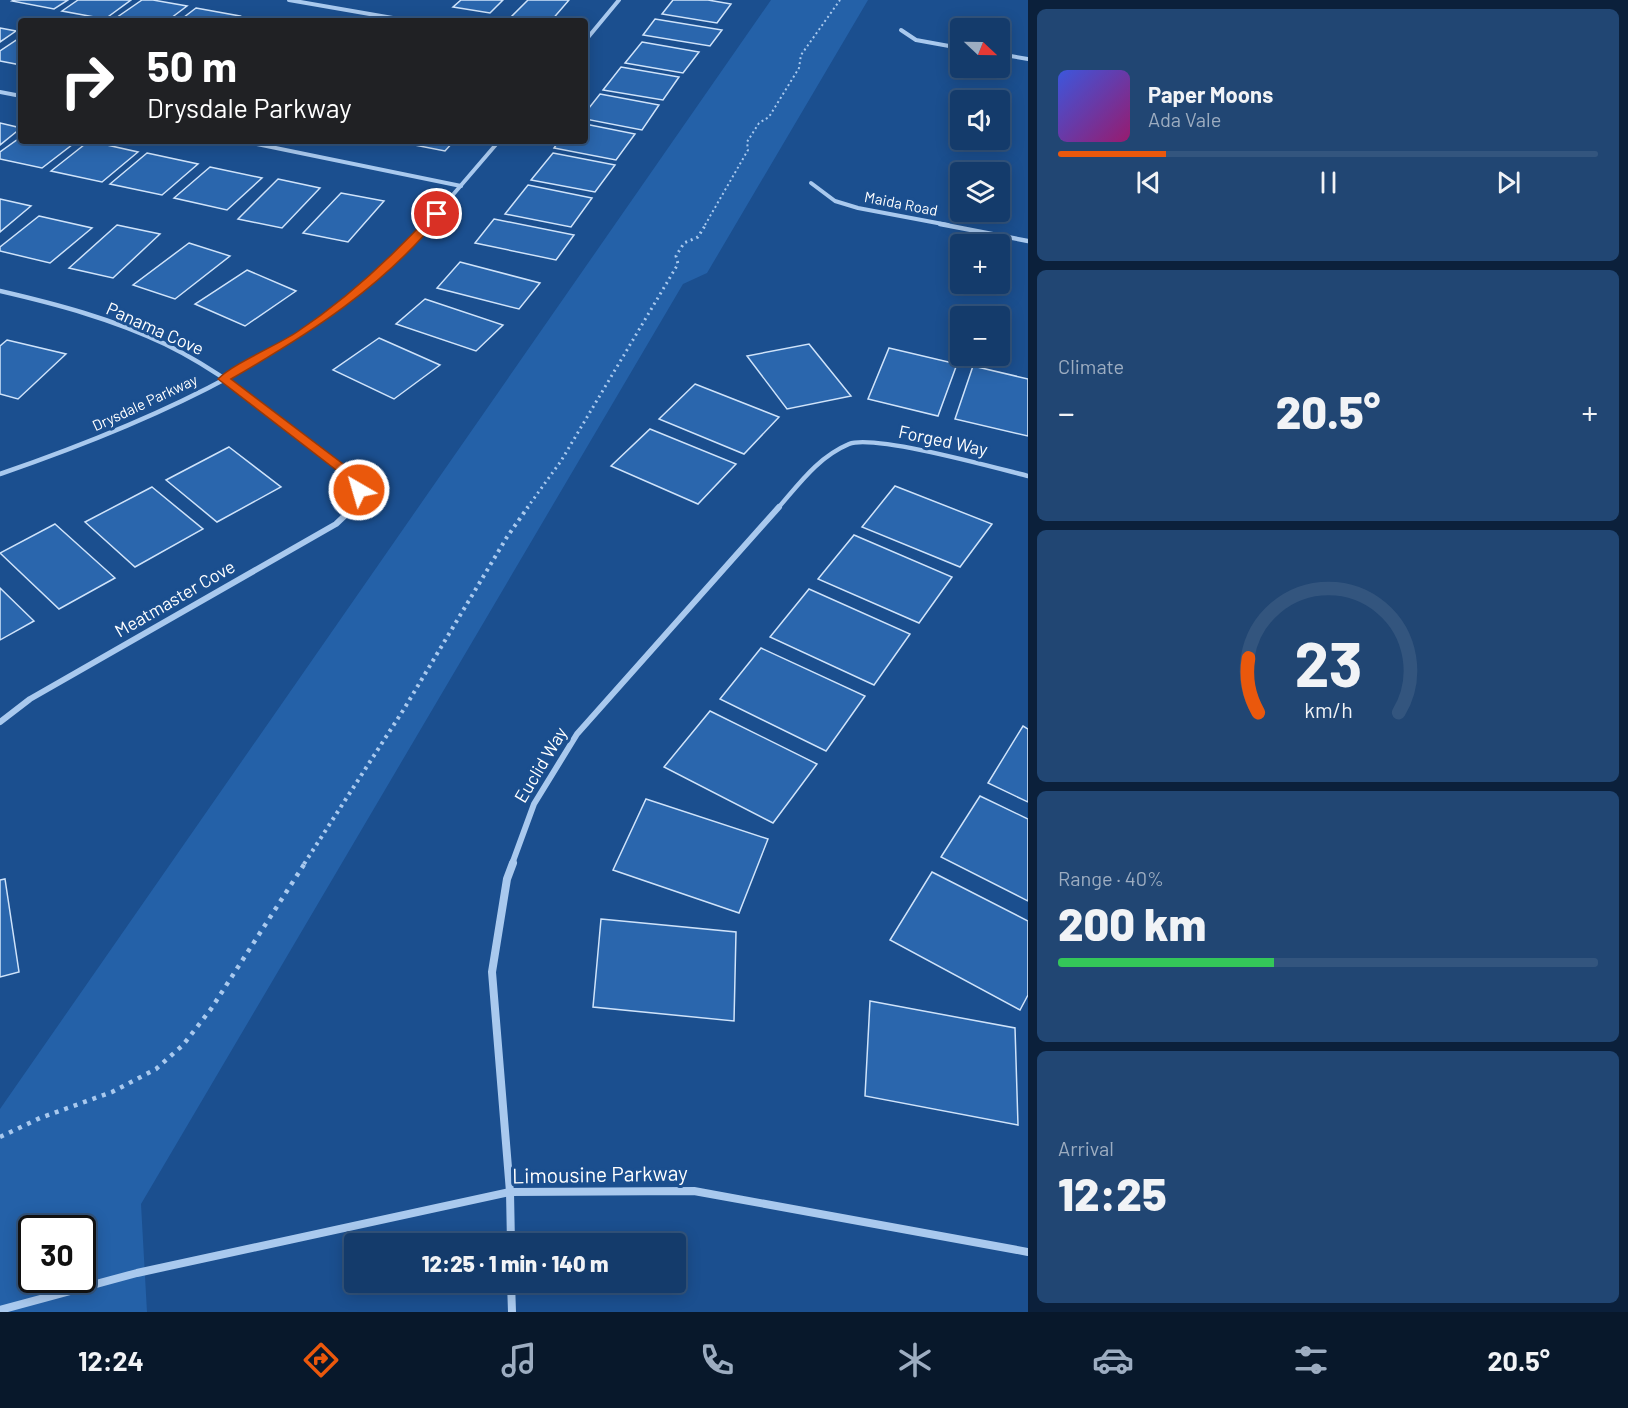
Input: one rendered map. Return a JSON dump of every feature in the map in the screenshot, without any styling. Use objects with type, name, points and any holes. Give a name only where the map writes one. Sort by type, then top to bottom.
[{"type":"street","points":[[289,0],[393,18]]},
{"type":"street","points":[[588,37],[620,0]]},
{"type":"street","points":[[901,30],[916,40],[950,46]]},
{"type":"street","points":[[1010,56],[1028,59]]},
{"type":"street","points":[[0,92],[18,95]]},
{"type":"street","points":[[257,144],[461,186]]},
{"type":"street","name":"Drysdale Parkway","points":[[0,474],[136,423],[224,379],[300,334],[360,291],[401,254],[496,144]]},
{"type":"street","name":"Maida Road","points":[[811,183],[834,201],[858,208],[1028,241]]},
{"type":"street","name":"Panama Cove","points":[[0,291],[76,310],[124,327],[189,356],[224,379],[345,470],[356,483],[359,498]]},
{"type":"street","name":"Forged Way","points":[[851,443],[897,445],[1028,476]]},
{"type":"street","name":"Euclid Way","points":[[511,1233],[510,1192],[492,972],[507,879],[534,804],[577,734],[821,460],[851,443]]},
{"type":"street","name":"Meatmaster Cove","points":[[0,722],[30,699],[336,524],[351,512],[359,498]]},
{"type":"street","name":"Limousine Parkway","points":[[0,1310],[137,1273],[510,1192],[694,1191],[1028,1252]]},
{"type":"street","points":[[511,1293],[512,1312]]},
{"type":"path","points":[[0,1137],[40,1118],[112,1092],[156,1069],[183,1045],[211,1009],[404,709],[507,537],[561,461],[678,264],[676,256],[684,243],[698,237],[748,150],[747,142],[759,123],[769,117],[799,68],[801,54],[840,0]]},
{"type":"shaded area","points":[[771,0],[868,0],[707,273],[683,284],[141,1204],[147,1312],[0,1312],[0,1109]]},
{"type":"building","points":[[68,0],[54,9],[12,1]]},
{"type":"building","points":[[78,0],[131,0],[106,18],[62,11]]},
{"type":"building","points":[[142,0],[187,6],[171,18],[116,18]]},
{"type":"building","points":[[461,0],[503,0],[490,13],[453,7]]},
{"type":"building","points":[[528,0],[569,0],[554,18],[511,17]]},
{"type":"building","points":[[673,0],[708,0],[731,4],[717,23],[662,14]]},
{"type":"building","points":[[196,8],[240,16],[238,18],[183,18]]},
{"type":"building","points":[[655,19],[722,30],[710,46],[643,35]]},
{"type":"building","points":[[0,28],[16,31],[0,42]]},
{"type":"building","points":[[18,39],[18,64],[0,61],[0,51]]},
{"type":"building","points":[[642,42],[699,52],[683,73],[625,63]]},
{"type":"building","points":[[621,67],[679,77],[663,100],[603,90]]},
{"type":"building","points":[[600,94],[659,105],[642,130],[588,120],[588,109]]},
{"type":"building","points":[[0,123],[18,127],[18,130],[0,145]]},
{"type":"building","points":[[588,125],[635,134],[616,160],[554,148],[557,144],[588,144]]},
{"type":"building","points":[[18,139],[18,144],[73,144],[42,168],[0,159],[0,152]]},
{"type":"building","points":[[85,144],[102,144],[138,152],[102,182],[51,171]]},
{"type":"building","points":[[409,144],[451,144],[445,151]]},
{"type":"building","points":[[147,153],[198,164],[162,195],[110,184]]},
{"type":"building","points":[[553,153],[615,165],[595,192],[531,180]]},
{"type":"building","points":[[210,167],[262,178],[227,210],[174,198]]},
{"type":"building","points":[[278,179],[320,188],[282,228],[238,219]]},
{"type":"building","points":[[528,185],[592,198],[571,227],[505,214]]},
{"type":"building","points":[[341,193],[384,201],[348,242],[303,233]]},
{"type":"building","points":[[0,199],[31,206],[0,232]]},
{"type":"building","points":[[39,216],[92,228],[50,263],[0,251],[0,247]]},
{"type":"building","points":[[494,219],[574,235],[556,260],[475,243]]},
{"type":"building","points":[[117,225],[160,234],[113,278],[69,268]]},
{"type":"building","points":[[189,243],[230,256],[175,299],[133,285]]},
{"type":"building","points":[[460,262],[540,283],[519,309],[437,288]]},
{"type":"building","points":[[247,270],[296,291],[245,326],[195,304]]},
{"type":"building","points":[[425,299],[503,325],[476,351],[396,324]]},
{"type":"building","points":[[379,338],[440,365],[394,399],[333,370]]},
{"type":"building","points":[[7,340],[66,354],[18,399],[0,394],[0,346]]},
{"type":"building","points":[[809,344],[851,396],[787,409],[747,356]]},
{"type":"building","points":[[889,348],[950,362],[950,366],[956,366],[938,416],[868,399]]},
{"type":"building","points":[[973,366],[1028,379],[1028,436],[955,419]]},
{"type":"building","points":[[695,384],[779,417],[744,454],[659,419]]},
{"type":"building","points":[[650,429],[736,464],[698,504],[611,466]]},
{"type":"building","points":[[229,447],[281,487],[217,522],[166,480]]},
{"type":"building","points":[[895,486],[992,524],[960,567],[862,527]]},
{"type":"building","points":[[152,487],[203,529],[135,567],[85,522]]},
{"type":"building","points":[[55,524],[115,578],[59,609],[0,553]]},
{"type":"building","points":[[854,535],[952,577],[919,623],[818,579]]},
{"type":"building","points":[[0,588],[34,621],[0,640]]},
{"type":"building","points":[[809,589],[910,634],[874,685],[770,637]]},
{"type":"building","points":[[761,648],[865,696],[826,751],[720,699]]},
{"type":"building","points":[[710,711],[817,764],[773,823],[664,767]]},
{"type":"building","points":[[1023,726],[1028,729],[1028,802],[988,783]]},
{"type":"building","points":[[980,796],[1028,819],[1028,901],[941,857]]},
{"type":"building","points":[[646,799],[768,839],[739,913],[613,870]]},
{"type":"building","points":[[932,872],[1028,921],[1028,995],[1020,1010],[890,940]]},
{"type":"building","points":[[5,879],[19,972],[0,977],[0,880]]},
{"type":"building","points":[[601,919],[736,932],[734,1021],[593,1007]]},
{"type":"building","points":[[870,1001],[1015,1028],[1018,1125],[865,1096]]},
{"type":"route","points":[[359,490],[345,470],[224,379],[300,334],[360,291],[401,254],[437,214]]}]
